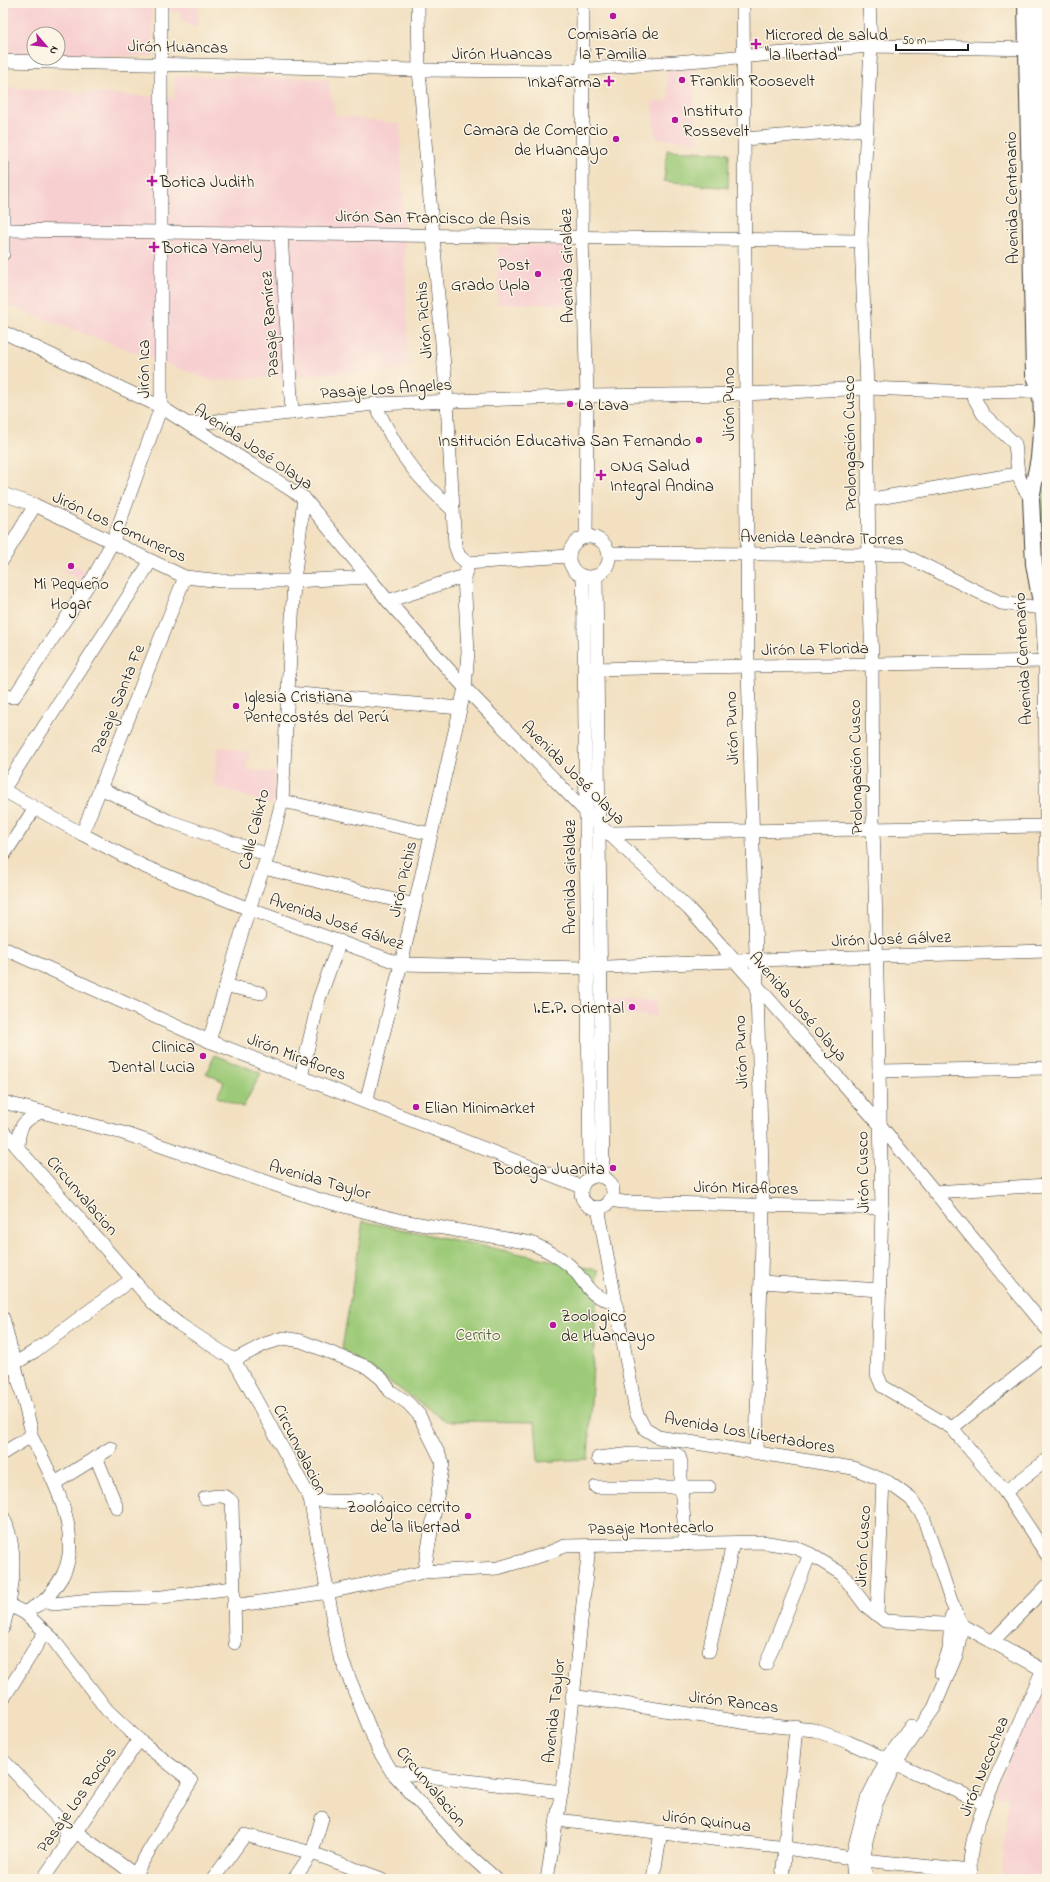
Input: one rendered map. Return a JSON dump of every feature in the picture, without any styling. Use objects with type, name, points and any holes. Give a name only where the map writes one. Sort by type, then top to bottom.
[{"type":"main road","name":"Avenida Centenario","points":[[1026,3],[1038,49]]},
{"type":"main road","name":"Avenida Centenario","points":[[1038,3],[1040,222],[1047,374],[1044,391],[1039,458],[1031,498],[1034,564],[1045,608]]},
{"type":"street","name":"Jirón Ica","points":[[8,696],[94,576],[113,541],[162,407],[161,3]]},
{"type":"street","name":"Jirón Pichis","points":[[366,1102],[401,964],[465,688],[468,652],[464,576],[467,572],[467,563],[462,560],[457,551],[453,510],[447,402],[419,70],[418,3]]},
{"type":"street","name":"Avenida Giraldez","points":[[583,3],[584,70],[582,236],[587,396],[586,533]]},
{"type":"street","name":"Jirón Puno","points":[[743,3],[748,668],[763,1205],[756,1452]]},
{"type":"street","name":"Prolongación Cusco","points":[[868,3],[871,46],[861,240],[867,388],[867,500],[872,665],[872,829],[877,956]]},
{"type":"street","name":"Jirón Huancas","points":[[3,61],[419,70],[584,70],[744,58],[871,46],[1038,49]]},
{"type":"street","points":[[744,139],[866,129]]},
{"type":"street","points":[[3,166],[3,254]]},
{"type":"street","name":"Jirón San Francisco de Asis","points":[[4,230],[861,240]]},
{"type":"street","name":"Pasaje Ramírez","points":[[281,234],[292,413]]},
{"type":"street","name":"Avenida José Olaya","points":[[3,332],[162,407],[304,498],[388,601],[465,688],[588,813],[689,909],[880,1125],[1047,1329]]},
{"type":"street","name":"Pasaje Los Angeles","points":[[188,424],[376,404],[587,396],[746,394],[867,388],[971,392],[1044,391]]},
{"type":"street","points":[[971,392],[983,414],[1015,444],[1018,474],[1022,487],[1031,498]]},
{"type":"street","points":[[376,404],[392,439],[403,457],[428,488],[453,510]]},
{"type":"street","points":[[867,500],[1018,474]]},
{"type":"street","name":"Jirón Los Comuneros","points":[[3,494],[35,505],[113,541],[185,577],[222,581],[294,581],[368,577]]},
{"type":"street","name":"Calle Calixto","points":[[209,1041],[227,986],[249,909],[264,868],[282,802],[294,581],[304,498]]},
{"type":"street","points":[[3,559],[35,505]]},
{"type":"street","points":[[586,533],[600,541],[609,553],[606,568],[589,576],[572,569],[569,556],[573,545],[586,533]]},
{"type":"street","name":"Avenida Leandra Torres","points":[[609,553],[904,555],[1001,603],[1045,608]]},
{"type":"street","points":[[467,563],[569,556]]},
{"type":"street","points":[[3,790],[151,561]]},
{"type":"street","points":[[388,601],[464,576]]},
{"type":"street","name":"Avenida Giraldez","points":[[586,1182],[598,822],[591,669],[589,576]]},
{"type":"street","name":"Pasaje Santa Fe","points":[[82,834],[185,577]]},
{"type":"street","name":"Avenida Centenario","points":[[1045,608],[1047,902]]},
{"type":"street","name":"Jirón La Florida","points":[[591,669],[1046,663]]},
{"type":"street","name":"Avenida Giraldez","points":[[591,669],[588,813],[593,967],[603,1178]]},
{"type":"street","points":[[288,693],[460,708]]},
{"type":"street","points":[[100,788],[169,821],[268,854]]},
{"type":"street","name":"Avenida José Gálvez","points":[[3,790],[143,866],[249,909],[401,964],[593,967],[735,961]]},
{"type":"street","points":[[282,802],[431,834]]},
{"type":"street","points":[[3,856],[35,808]]},
{"type":"street","points":[[610,833],[1046,826]]},
{"type":"street","points":[[264,868],[415,905]]},
{"type":"street","points":[[301,1077],[319,999],[340,941]]},
{"type":"street","name":"Jirón Miraflores","points":[[3,948],[209,1041],[366,1102],[586,1182]]},
{"type":"street","name":"Jirón José Gálvez","points":[[735,961],[1047,951]]},
{"type":"street","name":"Jirón Cusco","points":[[877,956],[882,1208],[877,1374],[882,1386],[952,1428]]},
{"type":"street","points":[[227,986],[261,993]]},
{"type":"street","points":[[879,1071],[1047,1068]]},
{"type":"street","name":"Avenida Taylor","points":[[3,1102],[123,1133],[320,1200],[402,1220],[531,1243],[548,1251],[570,1266],[594,1295],[602,1300],[614,1302]]},
{"type":"street","points":[[18,1147],[18,1132],[22,1124],[29,1117],[41,1112]]},
{"type":"street","name":"Circunvalacion","points":[[3,1131],[154,1304],[179,1324],[234,1360],[310,1498],[329,1592],[339,1653],[378,1749],[392,1772],[457,1844],[496,1879]]},
{"type":"street","points":[[598,1176],[603,1178],[612,1187],[610,1200],[605,1205],[598,1207],[591,1206],[585,1202],[582,1196],[586,1182],[598,1176]]},
{"type":"street","points":[[934,1192],[1047,1185]]},
{"type":"street","name":"Jirón Miraflores","points":[[610,1200],[623,1202],[882,1208]]},
{"type":"street","name":"Avenida Los Libertadores","points":[[598,1207],[614,1302],[636,1412],[645,1429],[658,1436],[853,1468],[883,1480],[911,1499],[923,1516],[951,1601],[956,1625],[949,1650],[927,1704],[867,1799],[854,1879]]},
{"type":"street","points":[[3,1371],[15,1364],[132,1279]]},
{"type":"street","points":[[762,1282],[880,1290]]},
{"type":"street","points":[[3,1318],[32,1436],[60,1493],[69,1533],[68,1564],[59,1582],[43,1601],[25,1613]]},
{"type":"street","points":[[234,1360],[265,1344],[284,1338],[302,1341],[367,1367],[382,1379],[390,1391],[408,1404],[419,1415],[443,1463],[424,1572]]},
{"type":"street","points":[[1047,1352],[952,1428],[1005,1492],[1047,1555]]},
{"type":"street","points":[[3,1453],[32,1436]]},
{"type":"street","points":[[55,1483],[111,1448]]},
{"type":"street","points":[[598,1458],[632,1454],[676,1454],[679,1456],[681,1462],[681,1487],[686,1544]]},
{"type":"street","points":[[96,1457],[117,1508]]},
{"type":"street","points":[[1005,1492],[1047,1460]]},
{"type":"street","name":"Jirón Cusco","points":[[877,1615],[883,1480]]},
{"type":"street","points":[[596,1487],[710,1487]]},
{"type":"street","points":[[205,1498],[222,1495],[228,1497],[232,1502],[233,1606],[235,1643]]},
{"type":"street","points":[[310,1498],[325,1502],[340,1503],[375,1498]]},
{"type":"street","points":[[3,1517],[8,1528],[14,1554],[3,1628]]},
{"type":"street","name":"Pasaje Montecarlo","points":[[233,1606],[329,1592],[424,1572],[498,1568],[543,1555],[565,1546],[762,1542],[794,1547],[810,1554],[842,1574],[866,1606],[885,1621],[956,1625]]},
{"type":"street","points":[[709,1651],[733,1543]]},
{"type":"street","name":"Avenida Taylor","points":[[547,1879],[562,1792],[589,1546]]},
{"type":"street","points":[[766,1664],[810,1554]]},
{"type":"street","points":[[992,1642],[1047,1586]]},
{"type":"street","points":[[43,1601],[54,1604],[98,1599],[162,1598],[233,1588]]},
{"type":"street","points":[[6,1604],[25,1613],[52,1638],[107,1710],[139,1740],[191,1781],[136,1877],[76,1832]]},
{"type":"street","points":[[956,1625],[1045,1670]]},
{"type":"street","points":[[3,1699],[45,1632]]},
{"type":"street","name":"Jirón Necochea","points":[[971,1875],[972,1844],[986,1804],[1045,1670]]},
{"type":"street","name":"Jirón Rancas","points":[[572,1696],[754,1724],[796,1727],[821,1732],[891,1761],[986,1804]]},
{"type":"street","points":[[782,1879],[796,1727]]},
{"type":"street","name":"Pasaje Los Rocios","points":[[43,1879],[139,1740]]},
{"type":"street","points":[[3,1760],[58,1818],[64,1828],[66,1847]]},
{"type":"street","points":[[392,1772],[562,1792]]},
{"type":"street","points":[[294,1879],[312,1853],[322,1818]]},
{"type":"street","name":"Jirón Quinua","points":[[557,1820],[786,1848],[971,1875]]},
{"type":"street","points":[[653,1879],[661,1832]]},
{"type":"street","points":[[213,1879],[245,1835],[312,1853],[380,1879]]},
{"type":"street","name":"Avenida Los Libertadores","points":[[858,1859],[866,1879]]},
{"type":"shaded area","points":[[9,3],[152,3],[153,56],[66,55],[66,26],[26,26],[26,55],[9,54]]},
{"type":"shaded area","points":[[166,3],[199,4],[197,28],[181,19],[181,12],[167,11]]},
{"type":"shaded area","name":"Instituto Rossevelt","points":[[691,68],[699,142],[655,138],[652,102],[669,101],[666,70]]},
{"type":"shaded area","points":[[175,76],[328,79],[335,115],[400,124],[409,369],[213,381],[3,304],[3,87],[174,98]]},
{"type":"shaded area","points":[[571,245],[571,304],[497,304],[498,246]]},
{"type":"shaded area","name":"Mi Pequeño Hogar","points":[[68,561],[86,571],[81,580],[63,571]]},
{"type":"shaded area","points":[[217,747],[249,752],[247,770],[275,772],[273,805],[214,786]]},
{"type":"shaded area","name":"I.E.P. Oriental","points":[[608,998],[657,1001],[656,1016],[607,1014]]},
{"type":"shaded area","points":[[1047,1679],[1047,1879],[1002,1879],[1008,1798],[995,1795],[1039,1683]]},
{"type":"green space","points":[[667,150],[729,153],[728,188],[664,181]]},
{"type":"green space","points":[[1047,483],[1047,564],[1041,535],[1041,484]]},
{"type":"green space","points":[[215,1055],[261,1073],[243,1107],[217,1097],[224,1082],[206,1073]]},
{"type":"green space","name":"Cerrito","points":[[363,1221],[598,1270],[588,1459],[538,1462],[535,1422],[446,1421],[342,1349]]},
{"type":"place","name":"Comisaría de la Familia","points":[[613,16]]},
{"type":"place","name":"Microred de salud \"la libertad\"","points":[[756,44]]},
{"type":"place","name":"Franklin Roosevelt","points":[[682,80]]},
{"type":"place","name":"Inkafarma","points":[[609,81]]},
{"type":"place","name":"Instituto Rossevelt","points":[[675,120]]},
{"type":"place","name":"Camara de Comercio de Huancayo","points":[[616,139]]},
{"type":"place","name":"Botica Judith","points":[[152,181]]},
{"type":"place","name":"Botica Yamely","points":[[154,247]]},
{"type":"place","name":"Post Grado Upla","points":[[538,274]]},
{"type":"place","name":"La Lava","points":[[570,404]]},
{"type":"place","name":"Institución Educativa San Fernando","points":[[699,440]]},
{"type":"place","name":"ONG Salud Integral Andina","points":[[601,475]]},
{"type":"place","name":"Mi Pequeño Hogar","points":[[71,566]]},
{"type":"place","name":"Iglesia Cristiana Pentecostés del Perú","points":[[236,706]]},
{"type":"place","name":"I.E.P. Oriental","points":[[632,1007]]},
{"type":"place","name":"Clinica Dental Lucia","points":[[203,1056]]},
{"type":"place","name":"Elian Minimarket","points":[[416,1107]]},
{"type":"place","name":"Bodega Juanita","points":[[613,1168]]},
{"type":"place","name":"Zoologico de Huancayo","points":[[553,1325]]},
{"type":"place","name":"Zoológico cerrito de la libertad","points":[[468,1516]]}]
